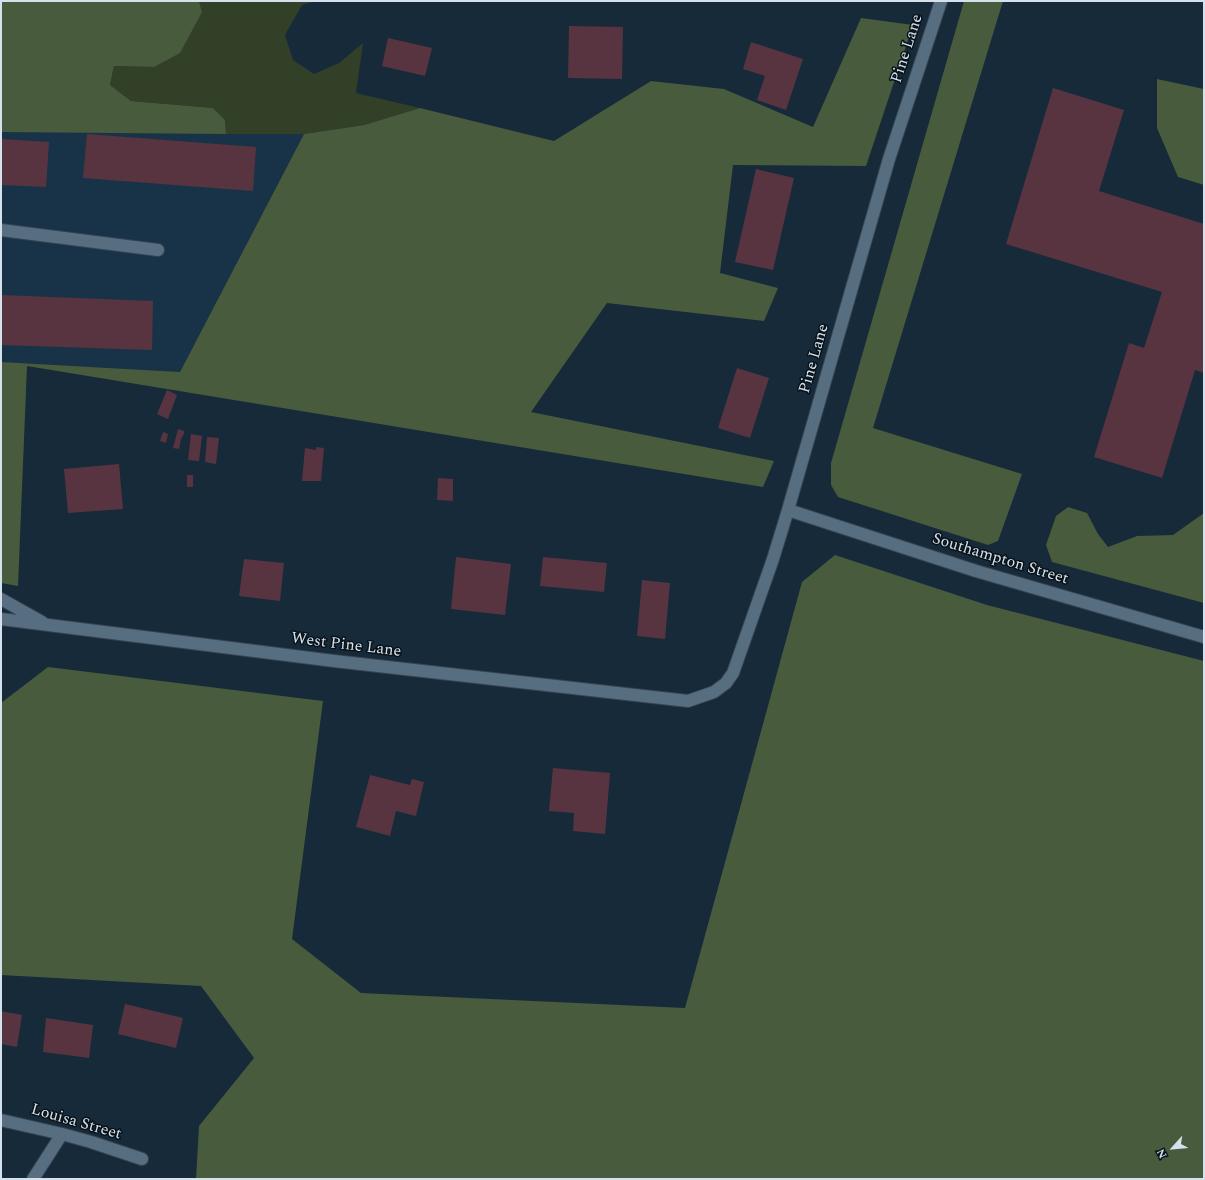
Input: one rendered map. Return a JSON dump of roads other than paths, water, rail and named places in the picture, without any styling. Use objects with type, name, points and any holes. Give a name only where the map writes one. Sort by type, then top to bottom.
[{"type":"street","name":"Pine Lane","points":[[688,701],[714,692],[726,683],[733,673],[773,559],[889,159],[941,1]]},
{"type":"street","points":[[1,230],[158,250]]},
{"type":"street","name":"Southampton Street","points":[[788,510],[976,571],[1204,637]]},
{"type":"street","points":[[1,599],[47,624]]},
{"type":"street","name":"West Pine Lane","points":[[1,619],[326,660],[688,701]]},
{"type":"street","name":"Louisa Street","points":[[1,1120],[91,1142],[142,1159]]},
{"type":"street","points":[[33,1179],[62,1134]]}]
